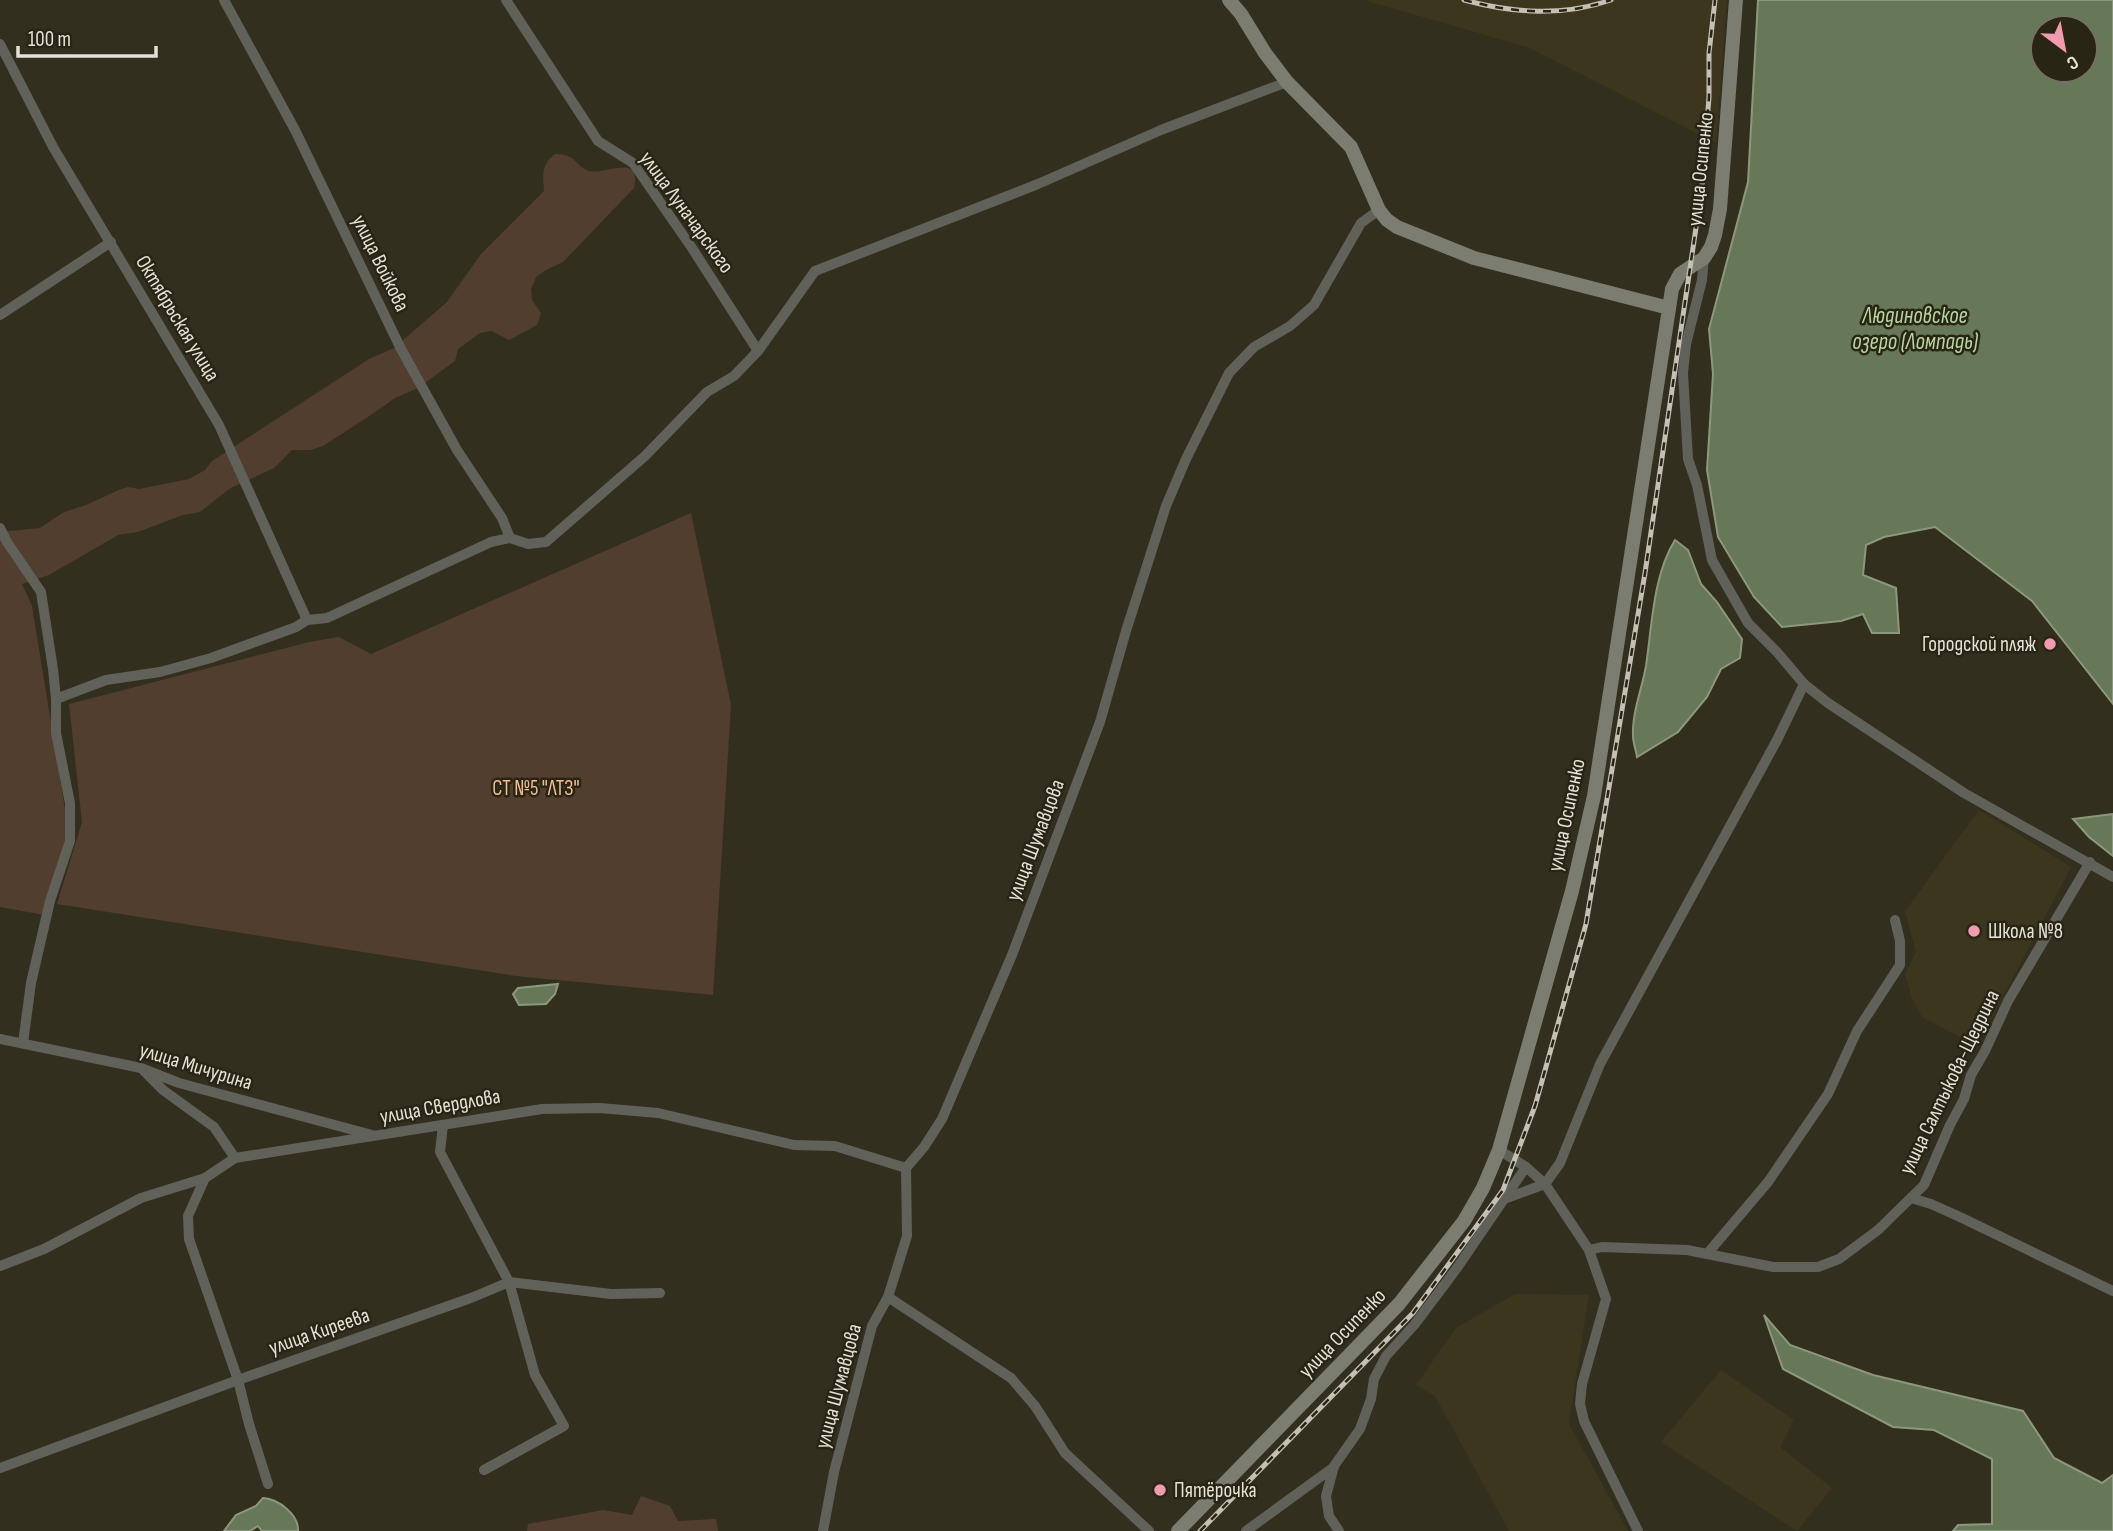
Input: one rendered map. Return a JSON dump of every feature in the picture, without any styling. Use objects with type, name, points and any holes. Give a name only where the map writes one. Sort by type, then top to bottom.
[{"type":"street","name":"улица Войкова","points":[[224,0],[295,130],[401,349],[457,450],[502,518],[510,538]]},
{"type":"street","name":"улица Луначарского","points":[[506,0],[598,141],[634,163],[758,351]]},
{"type":"street","points":[[1229,0],[1287,82],[1351,147],[1379,210],[1387,220],[1397,227],[1475,258],[1669,308]]},
{"type":"street","name":"улица Осипенко","points":[[1178,1531],[1399,1304],[1464,1221],[1483,1188],[1499,1150],[1572,891],[1594,796],[1672,289],[1680,274],[1703,258],[1711,247],[1720,209],[1736,0]]},
{"type":"street","name":"Октябрьская улица","points":[[0,44],[53,147],[219,425],[307,620]]},
{"type":"street","points":[[56,699],[106,680],[160,672],[211,658],[296,628],[307,620],[327,618],[491,542],[510,538],[528,544],[545,542],[645,456],[707,392],[734,376],[758,351],[815,271],[1038,184],[1161,130],[1287,82]]},
{"type":"street","name":"улица Шумавцова","points":[[823,1531],[834,1472],[872,1326],[888,1297],[907,1236],[905,1168],[924,1147],[942,1119],[1012,955],[1100,722],[1166,506],[1186,458],[1229,373],[1254,347],[1290,326],[1314,305],[1361,223],[1379,210]]},
{"type":"street","points":[[0,315],[111,242]]},
{"type":"street","points":[[1703,258],[1702,280],[1686,344],[1683,373],[1688,460],[1697,485],[1712,560],[1748,623],[1804,684],[1893,747],[1964,793],[2113,877]]},
{"type":"street","points":[[0,528],[41,592],[56,699],[56,733],[70,803],[71,841],[50,901],[31,983],[23,1043]]},
{"type":"street","points":[[1504,1199],[1545,1184],[1560,1163],[1600,1065],[1777,740],[1804,684]]},
{"type":"street","name":"улица Салтыкова-Щедрина","points":[[1589,1250],[1614,1247],[1687,1250],[1773,1266],[1818,1267],[1839,1259],[1878,1230],[1924,1185],[1964,1099],[1970,1075],[1985,1051],[2008,1001],[2090,862]]},
{"type":"street","points":[[1707,1254],[1768,1182],[1828,1094],[1857,1031],[1900,965],[1900,941],[1895,920]]},
{"type":"street","name":"улица Мичурина","points":[[0,1039],[141,1068],[179,1083],[379,1136]]},
{"type":"street","points":[[141,1068],[163,1090],[214,1127],[235,1158]]},
{"type":"street","name":"улица Свердлова","points":[[0,1266],[44,1249],[141,1198],[205,1178],[235,1158],[542,1109],[600,1108],[658,1113],[794,1145],[835,1146],[905,1168]]},
{"type":"street","points":[[443,1125],[440,1152],[509,1282],[535,1375],[564,1426],[484,1470]]},
{"type":"street","points":[[1499,1150],[1526,1167],[1545,1184],[1589,1250],[1606,1299],[1582,1384],[1580,1404],[1584,1421],[1638,1531]]},
{"type":"street","points":[[1246,1531],[1334,1466],[1360,1429],[1371,1399],[1374,1379],[1386,1356],[1415,1324],[1457,1268],[1526,1167]]},
{"type":"street","points":[[205,1178],[188,1216],[189,1239],[238,1380],[248,1424],[268,1484]]},
{"type":"street","points":[[1911,1198],[1960,1217],[2113,1291]]},
{"type":"street","name":"улица Киреева","points":[[0,1468],[509,1282],[611,1293],[660,1293]]},
{"type":"street","points":[[888,1297],[1011,1378],[1035,1406],[1065,1453],[1149,1531]]},
{"type":"street","points":[[1334,1466],[1326,1496],[1329,1516],[1339,1531]]},
{"type":"shaded area","points":[[1364,0],[1727,0],[1716,143],[1530,48]]},
{"type":"shaded area","name":"Школа №8","points":[[1979,810],[2071,867],[1977,1046],[1922,1017],[1911,996],[1905,973],[1916,952],[1905,911]]},
{"type":"shaded area","points":[[1515,1294],[1589,1295],[1569,1424],[1628,1531],[1509,1531],[1435,1396],[1416,1385],[1456,1328]]},
{"type":"shaded area","points":[[1721,1370],[1794,1420],[1780,1447],[1832,1488],[1797,1531],[1661,1442]]},
{"type":"green space","points":[[555,154],[572,158],[589,171],[627,168],[635,177],[634,188],[563,262],[536,277],[531,289],[532,300],[541,313],[537,325],[509,340],[492,331],[480,333],[458,349],[455,361],[418,388],[395,398],[323,446],[310,450],[292,450],[274,468],[229,489],[200,512],[183,515],[138,532],[118,535],[49,575],[22,584],[32,606],[69,834],[45,915],[0,907],[0,532],[40,528],[64,512],[128,487],[139,489],[189,479],[205,470],[212,461],[369,359],[394,348],[447,302],[481,254],[544,191],[545,166]]},
{"type":"green space","name":"СТ №5 \"ЛТЗ\"","points":[[691,513],[731,705],[713,995],[516,976],[57,904],[82,822],[69,704],[309,642],[339,637],[371,654]]},
{"type":"green space","points":[[641,1496],[670,1506],[678,1521],[716,1519],[718,1531],[527,1531],[528,1524],[603,1510],[632,1515]]},
{"type":"water","name":"Людиновское озеро (Ломпадь)","points":[[1758,0],[2113,0],[2113,704],[2032,601],[1935,527],[1884,537],[1866,545],[1863,575],[1896,588],[1899,633],[1872,633],[1863,614],[1841,621],[1782,627],[1754,597],[1718,537],[1707,470],[1713,374],[1709,329],[1748,182]]},
{"type":"water","points":[[1675,540],[1688,550],[1701,584],[1742,639],[1740,658],[1721,669],[1707,697],[1678,732],[1637,757],[1633,727],[1646,666],[1654,601],[1662,569]]},
{"type":"water","points":[[2113,814],[2113,856],[2089,837],[2073,819]]},
{"type":"water","points":[[558,984],[555,994],[546,1004],[519,1005],[513,994],[518,988]]},
{"type":"water","points":[[1764,1315],[1790,1345],[1873,1375],[2023,1411],[2054,1458],[2102,1483],[2113,1475],[2113,1531],[1953,1531],[1958,1525],[1992,1524],[1992,1459],[1934,1430],[1893,1427],[1783,1369]]},
{"type":"water","points":[[263,1498],[275,1501],[287,1509],[295,1519],[298,1531],[262,1531],[258,1526],[250,1531],[224,1531],[236,1515],[256,1506]]},
{"type":"railway","points":[[1464,0],[1501,8],[1538,11],[1574,9],[1611,0]]},
{"type":"railway","points":[[1200,1531],[1413,1313],[1503,1190],[1535,1106],[1586,924],[1645,573],[1702,187],[1709,97],[1709,53],[1715,0]]},
{"type":"place","name":"Городской пляж","points":[[2050,644]]},
{"type":"place","name":"Школа №8","points":[[1974,931]]},
{"type":"place","name":"Пятёрочка","points":[[1160,1490]]}]
